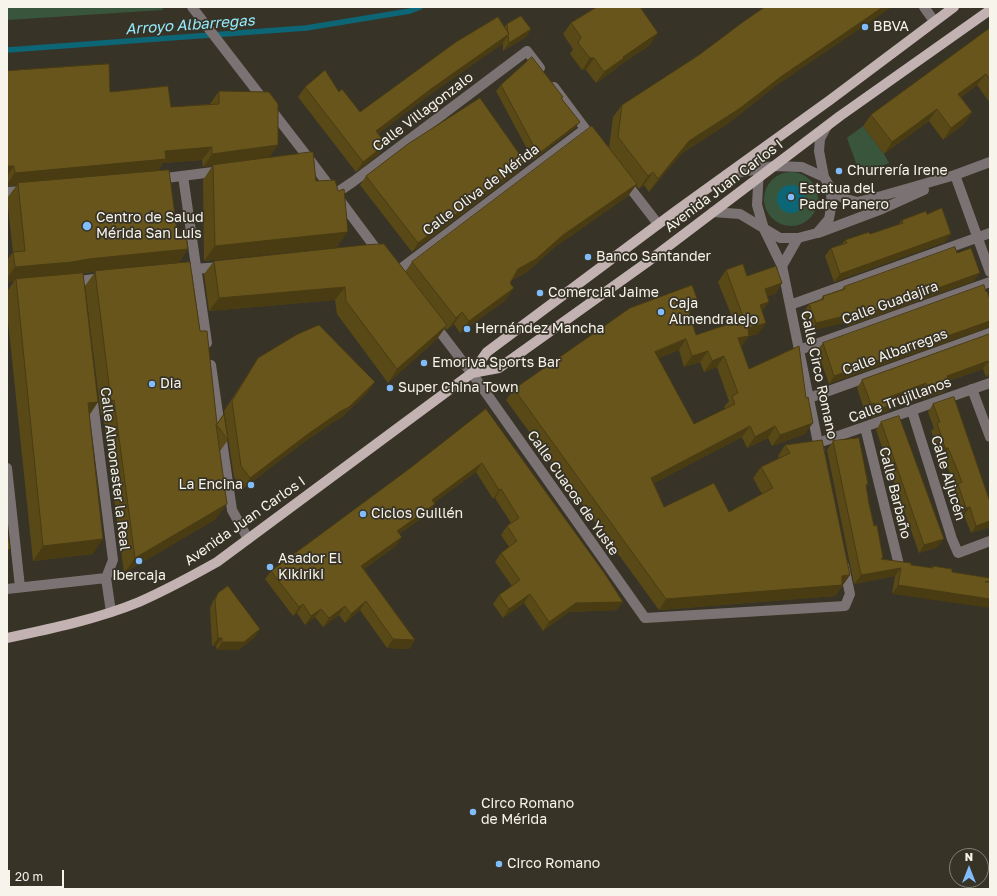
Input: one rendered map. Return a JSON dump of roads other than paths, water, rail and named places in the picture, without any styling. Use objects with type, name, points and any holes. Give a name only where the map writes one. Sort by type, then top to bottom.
[{"type":"main road","name":"Avenida Juan Carlos I","points":[[7,638],[52,629],[138,602],[217,562],[472,373],[487,352],[658,224],[830,100],[954,7]]},
{"type":"main road","name":"Avenida Juan Carlos I","points":[[472,373],[499,368],[646,263],[714,212],[759,173],[774,166],[827,126],[990,10]]},
{"type":"street","points":[[192,7],[239,68],[306,161],[335,194]]},
{"type":"street","points":[[924,7],[934,21]]},
{"type":"street","name":"Calle Villagonzalo","points":[[335,194],[361,177],[528,51],[585,129]]},
{"type":"street","points":[[817,233],[829,219],[832,202],[830,188],[824,177],[819,151],[820,139],[827,126]]},
{"type":"street","points":[[585,129],[603,153]]},
{"type":"street","name":"Calle Oliva de Mérida","points":[[335,194],[373,251],[393,270],[585,129]]},
{"type":"street","points":[[764,229],[757,205],[759,173],[765,146]]},
{"type":"street","points":[[714,212],[740,214],[780,238],[798,238],[817,233],[882,209],[955,175],[990,162]]},
{"type":"street","points":[[774,166],[802,167],[824,177]]},
{"type":"street","points":[[144,180],[234,169]]},
{"type":"street","points":[[617,170],[658,224]]},
{"type":"street","points":[[726,175],[759,173]]},
{"type":"street","points":[[830,188],[843,198],[857,202],[955,175]]},
{"type":"street","points":[[955,175],[990,272]]},
{"type":"street","points":[[182,176],[232,510],[248,539]]},
{"type":"street","points":[[7,192],[38,190]]},
{"type":"street","name":"Calle Circo Romano","points":[[764,229],[782,266],[823,466]]},
{"type":"street","points":[[790,305],[990,233]]},
{"type":"street","points":[[782,266],[798,238]]},
{"type":"street","points":[[169,271],[229,266]]},
{"type":"street","points":[[62,283],[109,277]]},
{"type":"street","points":[[78,280],[79,293]]},
{"type":"street","name":"Calle Guadajira","points":[[799,350],[990,282]]},
{"type":"street","name":"Calle Cuacos de Yuste","points":[[427,314],[472,373],[645,618],[845,606],[850,594],[842,557]]},
{"type":"street","name":"Calle Albarregas","points":[[809,398],[990,333]]},
{"type":"street","name":"Calle Trujillanos","points":[[818,443],[990,383]]},
{"type":"street","name":"Calle Almonaster la Real","points":[[90,386],[113,560],[106,578],[110,612]]},
{"type":"street","points":[[972,389],[990,437]]},
{"type":"street","name":"Calle Aljucén","points":[[912,411],[952,539],[958,553],[990,541]]},
{"type":"street","name":"Calle Barbaño","points":[[865,427],[898,565]]},
{"type":"street","points":[[7,468],[20,587]]},
{"type":"street","points":[[7,589],[106,578]]},
{"type":"water","points":[[791,185],[801,189],[805,199],[801,209],[791,213],[781,209],[777,199],[781,189]]},
{"type":"waterway","name":"Arroyo Albarregas","points":[[7,50],[306,28],[410,11],[420,7]]},
{"type":"place","name":"BBVA","points":[[865,27]]},
{"type":"place","name":"Churrería Irene","points":[[839,171]]},
{"type":"place","name":"Estatua del Padre Panero","points":[[791,197]]},
{"type":"place","name":"Centro de Salud Mérida San Luis","points":[[87,226]]},
{"type":"place","name":"Banco Santander","points":[[588,257]]},
{"type":"place","name":"Comercial Jaime","points":[[540,293]]},
{"type":"place","name":"Caja Almendralejo","points":[[661,312]]},
{"type":"place","name":"Hernández Mancha","points":[[467,329]]},
{"type":"place","name":"Emoriva Sports Bar","points":[[424,363]]},
{"type":"place","name":"Dia","points":[[152,384]]},
{"type":"place","name":"Super China Town","points":[[390,388]]},
{"type":"place","name":"La Encina","points":[[251,485]]},
{"type":"place","name":"Ciclos Guillén","points":[[363,514]]},
{"type":"place","name":"Ibercaja","points":[[139,561]]},
{"type":"place","name":"Asador El Kikiriki","points":[[270,567]]},
{"type":"place","name":"Circo Romano de Mérida","points":[[473,812]]},
{"type":"place","name":"Circo Romano","points":[[499,864]]}]
